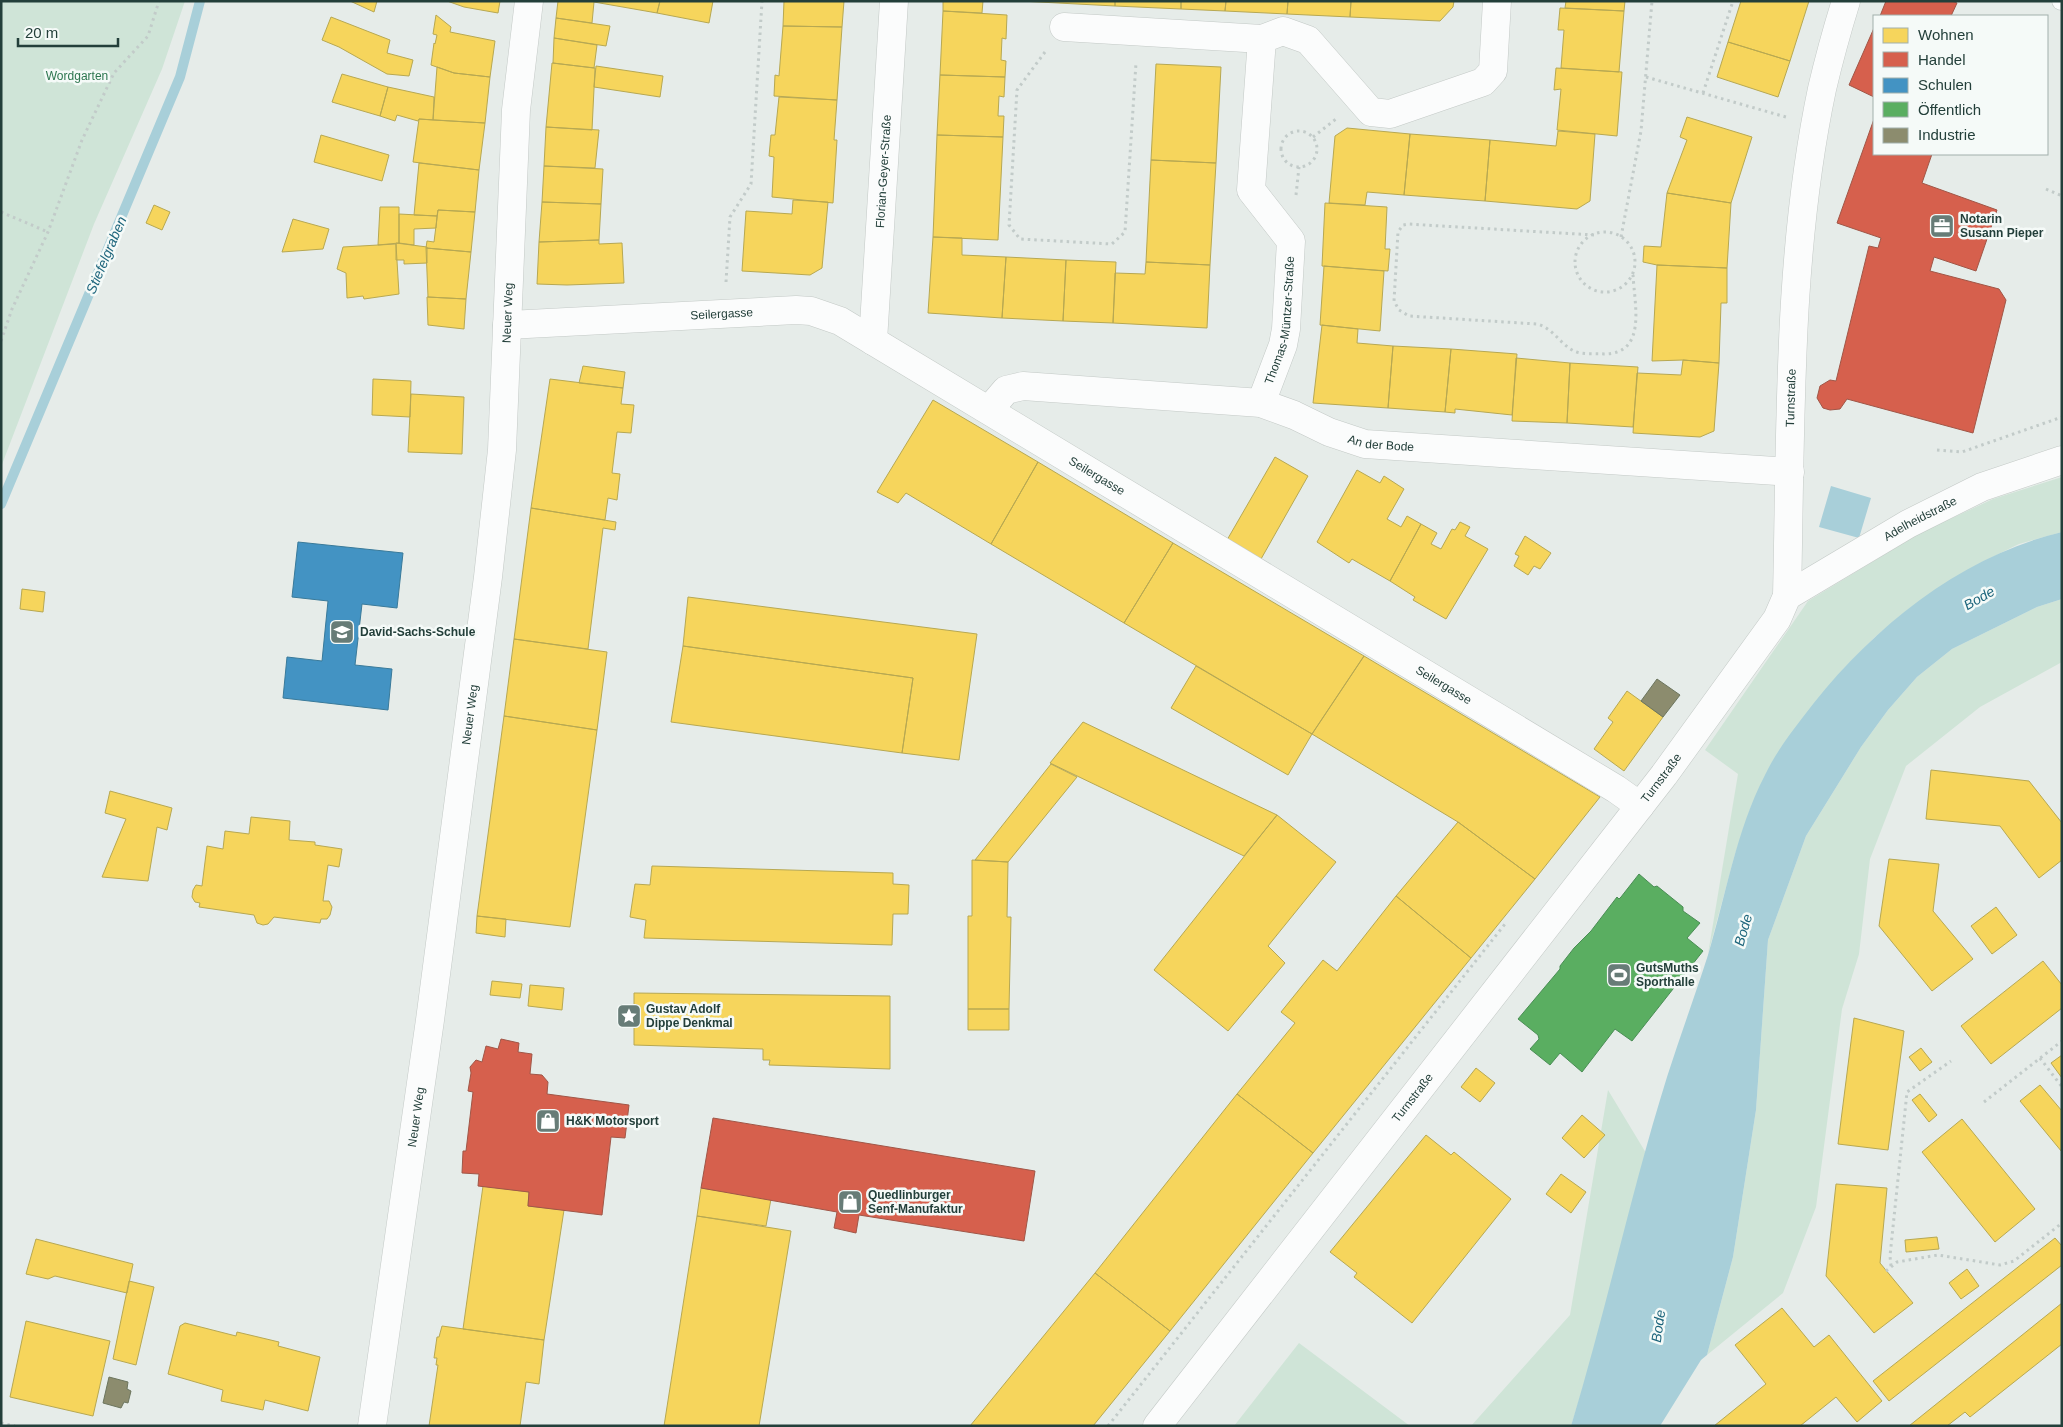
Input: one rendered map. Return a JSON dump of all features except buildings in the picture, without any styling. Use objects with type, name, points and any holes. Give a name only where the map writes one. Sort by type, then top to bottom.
[{"type":"street","name":"Neuer Weg","points":[[372,1426],[430,1020],[488,577],[502,450],[516,110],[529,1]]},
{"type":"street","name":"Florian-Geyer-Straße","points":[[873,341],[894,1]]},
{"type":"street","points":[[1064,27],[1262,39],[1283,31],[1308,40],[1370,112],[1390,114],[1483,82],[1493,71],[1497,1]]},
{"type":"street","name":"Turnstraße","points":[[1157,1426],[1640,806],[1777,619],[1787,596],[1793,335],[1805,202],[1816,126],[1830,57],[1846,1]]},
{"type":"street","name":"Thomas-Müntzer-Straße","points":[[1261,403],[1283,345],[1286,329],[1290,241],[1251,190],[1262,39]]},
{"type":"street","name":"Seilergasse","points":[[507,325],[796,310],[810,311],[840,321],[1616,788],[1640,806]]},
{"type":"street","name":"An der Bode","points":[[989,410],[1006,390],[1023,386],[1261,403],[1294,415],[1329,432],[1365,444],[1790,472]]},
{"type":"street","name":"Adelheidstraße","points":[[1787,596],[1908,524],[1982,487],[2062,460]]},
{"type":"path","points":[[1,341],[12,309],[48,232],[82,140],[117,68],[148,36],[159,1]]},
{"type":"path","points":[[724,314],[730,218],[750,184],[762,1]]},
{"type":"path","points":[[1621,237],[1641,131],[1652,1]]},
{"type":"path","points":[[1703,94],[1734,1]]},
{"type":"path","points":[[1064,27],[1017,90],[1010,225],[1020,239],[1112,244],[1125,232],[1138,32]]},
{"type":"path","points":[[1646,77],[1816,126]]},
{"type":"path","points":[[1298,131],[1309,134],[1317,142],[1315,160],[1305,167],[1288,164],[1281,153],[1286,136],[1298,131]]},
{"type":"path","points":[[2046,188],[2062,196]]},
{"type":"path","points":[[1,212],[48,232]]},
{"type":"path","points":[[1403,225],[1594,235],[1606,232],[1621,237],[1630,245],[1634,254],[1635,332],[1628,345],[1621,351],[1611,354],[1580,353],[1574,351],[1548,329],[1537,324],[1409,316],[1399,310],[1394,301],[1398,232],[1403,225]]},
{"type":"path","points":[[1594,235],[1583,242],[1575,260],[1576,271],[1581,280],[1588,287],[1608,292],[1618,289],[1627,283],[1633,274]]},
{"type":"path","points":[[1937,450],[1962,452],[2062,417]]},
{"type":"path","points":[[1108,1426],[1511,917]]},
{"type":"path","points":[[1984,1102],[2062,1041]]},
{"type":"path","points":[[2040,1058],[2062,1087]]},
{"type":"path","points":[[1891,1266],[1890,1256],[1907,1092],[1951,1061]]},
{"type":"path","points":[[1886,1271],[1897,1262],[1938,1255],[2000,1265],[2014,1261],[2062,1223]]},
{"type":"path","points":[[1,1422],[15,1426]]},
{"type":"green space","name":"Wordgarten","points":[[1,1],[185,1],[162,69],[94,224],[1,467]]},
{"type":"green space","points":[[2062,477],[2062,532],[2019,544],[1980,563],[1942,586],[1907,610],[1875,637],[1844,668],[1752,804],[1735,854],[1708,954],[1738,774],[1705,750],[1808,601],[1920,533],[1993,499]]},
{"type":"green space","points":[[2062,599],[2062,662],[1980,707],[1906,766],[1870,859],[1859,954],[1842,1009],[1816,1207],[1783,1293],[1707,1355],[1733,1257],[1756,1110],[1768,940],[1806,836],[1861,747],[1888,710],[1917,677],[1952,649],[2037,607]]},
{"type":"green space","points":[[1608,1090],[1646,1153],[1593,1355],[1571,1426],[1471,1426],[1570,1315]]},
{"type":"green space","points":[[1299,1343],[1410,1426],[1234,1426]]},
{"type":"water","points":[[1831,486],[1871,498],[1859,538],[1819,527]]},
{"type":"water","name":"Bode","points":[[2062,532],[2062,599],[2037,607],[1952,649],[1917,677],[1888,710],[1861,747],[1806,836],[1768,940],[1756,1110],[1733,1257],[1707,1355],[1701,1360],[1660,1426],[1571,1426],[1654,1120],[1708,955],[1746,818],[1769,767],[1793,731],[1828,686],[1885,628],[1917,602],[1951,579],[1986,560],[2023,544]]},
{"type":"waterway","name":"Stiefelgraben","points":[[1,504],[180,77],[200,1]]},
{"type":"place","name":"Notarin Susann Pieper","points":[[1942,226]]},
{"type":"place","name":"David-Sachs-Schule","points":[[342,632]]},
{"type":"place","name":"GutsMuths Sporthalle","points":[[1619,975]]},
{"type":"place","name":"Gustav Adolf Dippe Denkmal","points":[[629,1016]]},
{"type":"place","name":"H&K Motorsport","points":[[548,1121]]},
{"type":"place","name":"Quedlinburger Senf-Manufaktur","points":[[850,1202]]}]
